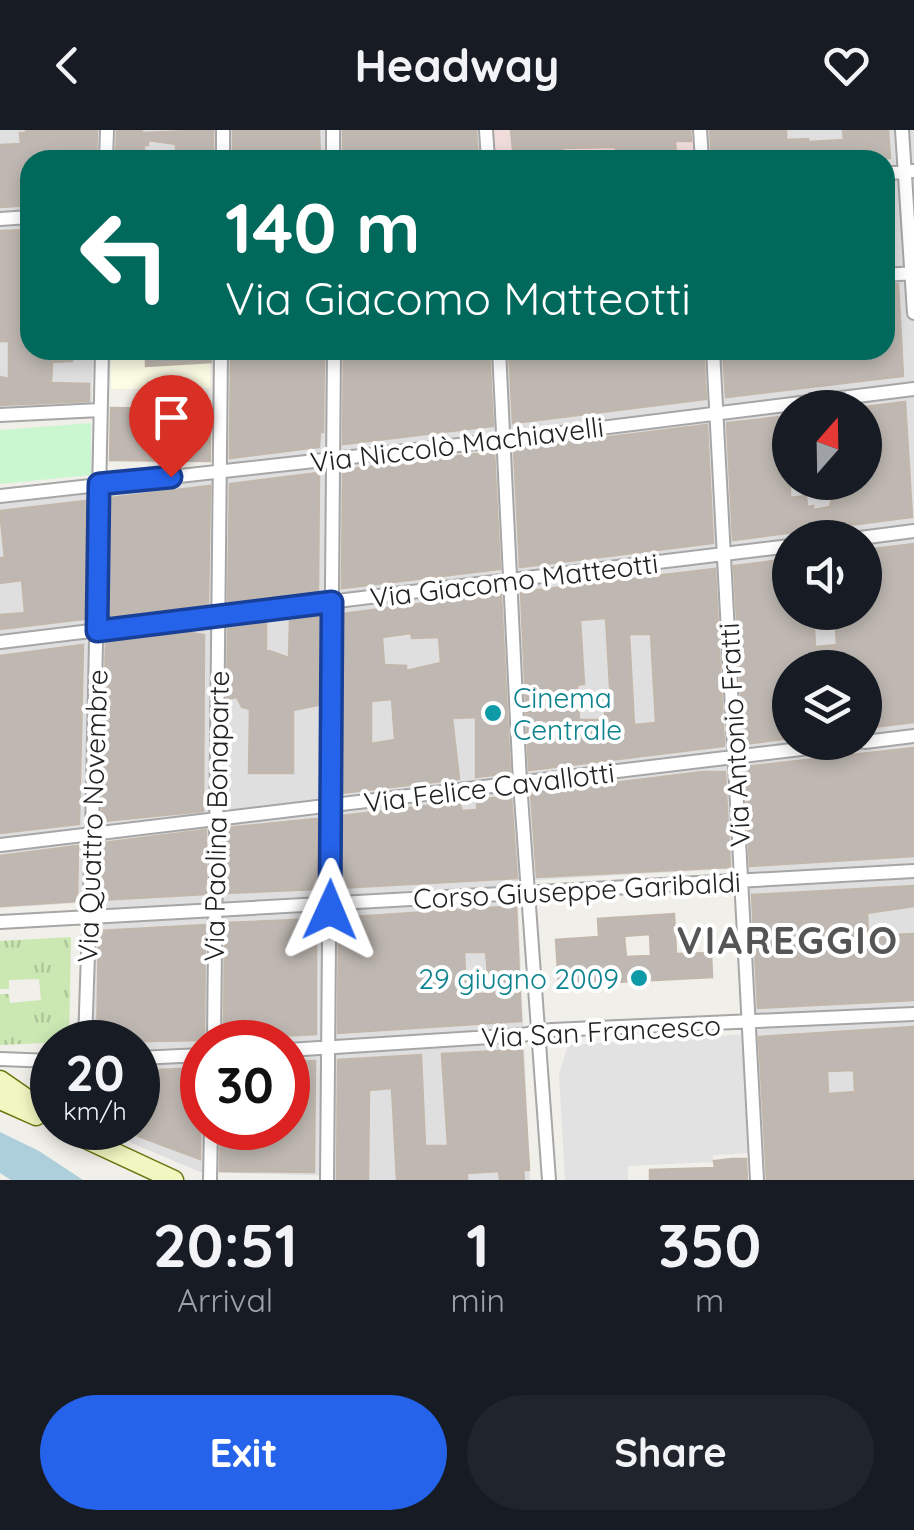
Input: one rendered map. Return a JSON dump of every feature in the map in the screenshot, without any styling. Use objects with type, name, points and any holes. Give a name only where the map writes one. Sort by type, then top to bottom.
[{"type":"street","points":[[902,130],[910,171],[914,313]]},
{"type":"street","name":"Via Quattro Novembre","points":[[85,1020],[102,360]]},
{"type":"street","name":"Via Paolina Bonaparte","points":[[214,1020],[221,360]]},
{"type":"street","points":[[328,1180],[334,360]]},
{"type":"street","points":[[500,360],[520,783],[549,1180]]},
{"type":"street","name":"Via Antonio Fratti","points":[[713,360],[757,1180]]},
{"type":"street","name":"Via Niccolò Machiavelli","points":[[0,496],[914,389]]},
{"type":"street","points":[[0,415],[100,410]]},
{"type":"street","points":[[882,535],[914,531]]},
{"type":"street","name":"Via Giacomo Matteotti","points":[[0,642],[772,548]]},
{"type":"street","name":"Via Felice Cavallotti","points":[[882,740],[914,736]]},
{"type":"street","name":"Via Felice Cavallotti","points":[[0,844],[772,753]]},
{"type":"street","name":"Corso Giuseppe Garibaldi","points":[[0,922],[914,871]]},
{"type":"street","name":"Via San Francesco","points":[[310,1048],[552,1030],[914,1014]]},
{"type":"street","points":[[0,1059],[30,1060]]},
{"type":"street","points":[[0,1080],[30,1103]]},
{"type":"street","points":[[0,1100],[30,1112]]},
{"type":"street","points":[[115,1150],[174,1180]]},
{"type":"street","points":[[210,1180],[211,1150]]},
{"type":"shaded area","points":[[0,130],[914,130],[914,1180],[764,1180],[746,868],[517,881],[530,1180],[334,1180],[334,1176],[200,1172],[148,1150],[160,1150],[160,1020],[93,1020],[94,902],[0,908],[0,504],[227,478],[229,360],[895,360],[895,150],[20,150],[20,360],[93,360],[92,406],[0,407]]},
{"type":"shaded area","points":[[490,130],[694,130],[695,150],[491,150]]},
{"type":"shaded area","points":[[111,360],[210,360],[210,388],[111,389]]},
{"type":"shaded area","points":[[746,1034],[752,1153],[713,1155],[713,1162],[628,1166],[628,1180],[565,1180],[559,1074],[568,1045]]},
{"type":"green space","points":[[91,423],[91,475],[0,484],[0,430]]},
{"type":"green space","points":[[71,937],[69,1020],[30,1020],[30,1044],[0,1045],[0,994],[9,994],[10,1003],[41,1000],[39,979],[9,980],[9,989],[0,989],[0,941]]},
{"type":"water","points":[[0,1132],[30,1150],[39,1151],[83,1180],[11,1180],[0,1173]]},
{"type":"building","points":[[97,130],[96,150],[20,150],[20,206],[0,207],[0,145],[21,144],[20,133]]},
{"type":"building","points":[[117,130],[213,130],[213,150],[176,150],[176,144],[148,140],[144,150],[116,150]]},
{"type":"building","points":[[233,130],[319,130],[320,150],[233,150]]},
{"type":"building","points":[[343,130],[476,130],[477,150],[343,150]]},
{"type":"building","points":[[511,130],[690,130],[691,141],[675,141],[676,150],[513,150]]},
{"type":"building","points":[[710,130],[786,130],[786,140],[808,142],[844,140],[843,130],[888,130],[889,150],[711,150]]},
{"type":"building","points":[[20,230],[20,360],[72,360],[52,362],[51,383],[89,384],[89,401],[0,405],[0,377],[9,379],[9,341],[0,341],[0,231]]},
{"type":"building","points":[[898,284],[903,376],[726,397],[724,360],[895,360]]},
{"type":"building","points":[[146,360],[211,360],[211,362],[146,366]]},
{"type":"building","points":[[231,360],[324,360],[323,432],[319,447],[230,458]]},
{"type":"building","points":[[344,360],[490,360],[493,426],[343,444]]},
{"type":"building","points":[[510,360],[704,360],[706,399],[513,423]]},
{"type":"building","points":[[905,402],[912,517],[882,521],[772,520],[772,535],[733,540],[727,423],[772,418],[772,500],[806,500],[807,507],[813,506],[813,510],[830,507],[831,500],[882,500],[882,405]]},
{"type":"building","points":[[111,408],[165,409],[164,435],[186,435],[187,408],[210,409],[210,461],[110,460]]},
{"type":"building","points":[[707,425],[713,543],[520,567],[514,449]]},
{"type":"building","points":[[494,452],[500,569],[342,588],[343,470]]},
{"type":"building","points":[[319,473],[318,591],[228,602],[230,484]]},
{"type":"building","points":[[210,486],[208,604],[106,616],[109,498]]},
{"type":"building","points":[[86,501],[84,619],[0,629],[0,615],[25,613],[22,580],[0,583],[0,558],[5,558],[0,511]]},
{"type":"building","points":[[914,544],[914,722],[882,726],[882,650],[772,650],[772,740],[744,744],[734,566],[772,561],[772,630],[814,630],[815,647],[837,645],[836,630],[882,630],[882,548]]},
{"type":"building","points":[[715,569],[724,746],[529,770],[521,592]],"holes":[[[606,618],[611,704],[604,705],[606,720],[579,720],[577,685],[584,684],[580,620]],[[629,634],[651,634],[656,723],[634,725]]]},
{"type":"building","points":[[501,595],[510,773],[476,777],[476,717],[452,718],[459,779],[340,793],[342,614]],"holes":[[[411,633],[412,638],[439,637],[441,663],[406,671],[406,666],[384,665],[382,637]],[[392,699],[395,740],[371,744],[371,701]]]},
{"type":"building","points":[[318,617],[318,705],[293,710],[293,773],[249,773],[250,709],[242,707],[237,697],[227,699],[228,629],[266,624],[266,650],[289,658],[290,621]]},
{"type":"building","points":[[204,635],[203,811],[102,821],[106,642]]},
{"type":"building","points":[[83,645],[79,824],[0,833],[0,656]]},
{"type":"building","points":[[914,748],[914,856],[750,866],[745,767],[807,760],[882,760],[882,752]]},
{"type":"building","points":[[725,772],[730,867],[537,877],[531,793]]},
{"type":"building","points":[[511,797],[517,878],[339,888],[340,816],[459,802],[462,811],[477,810],[477,802],[482,799]]},
{"type":"building","points":[[317,819],[317,889],[226,893],[226,828]]},
{"type":"building","points":[[206,830],[206,894],[100,900],[102,843]]},
{"type":"building","points":[[78,846],[77,901],[0,906],[0,856]]},
{"type":"building","points":[[914,886],[914,906],[867,913],[868,936],[914,934],[914,1000],[758,1008],[752,895]]},
{"type":"building","points":[[516,906],[521,1021],[338,1033],[339,918]],"holes":[[[464,952],[486,952],[490,994],[466,994]]]},
{"type":"building","points":[[674,914],[676,954],[711,953],[712,977],[559,985],[556,940],[599,937],[598,919]],"holes":[[[650,934],[651,956],[626,957],[624,936]]]},
{"type":"building","points":[[316,919],[316,1034],[310,1034],[310,1020],[224,1020],[225,923]]},
{"type":"building","points":[[205,925],[204,1020],[180,1020],[180,1040],[160,1041],[160,1020],[97,1020],[99,931]]},
{"type":"building","points":[[914,1027],[914,1180],[767,1180],[759,1037]],"holes":[[[854,1070],[855,1092],[828,1094],[827,1071]]]},
{"type":"building","points":[[522,1050],[529,1170],[523,1170],[524,1180],[500,1180],[499,1171],[467,1173],[467,1180],[397,1180],[392,1088],[369,1090],[368,1180],[337,1180],[338,1060],[421,1055],[425,1146],[448,1146],[442,1054]]},
{"type":"building","points":[[310,1061],[315,1061],[314,1172],[220,1171],[220,1150],[310,1150]]},
{"type":"building","points":[[180,1069],[180,1150],[200,1150],[200,1159],[160,1144],[160,1070]]},
{"type":"building","points":[[746,1159],[747,1180],[650,1180],[650,1170],[715,1168],[714,1161]]},
{"type":"place","name":"Cinema Centrale","points":[[493,713]]},
{"type":"place","name":"29 giugno 2009","points":[[639,978]]},
{"type":"district","name":"VIAREGGIO","points":[[788,940]]},
{"type":"route","points":[[171,477],[99,484],[97,631],[332,602],[330,910]]}]
